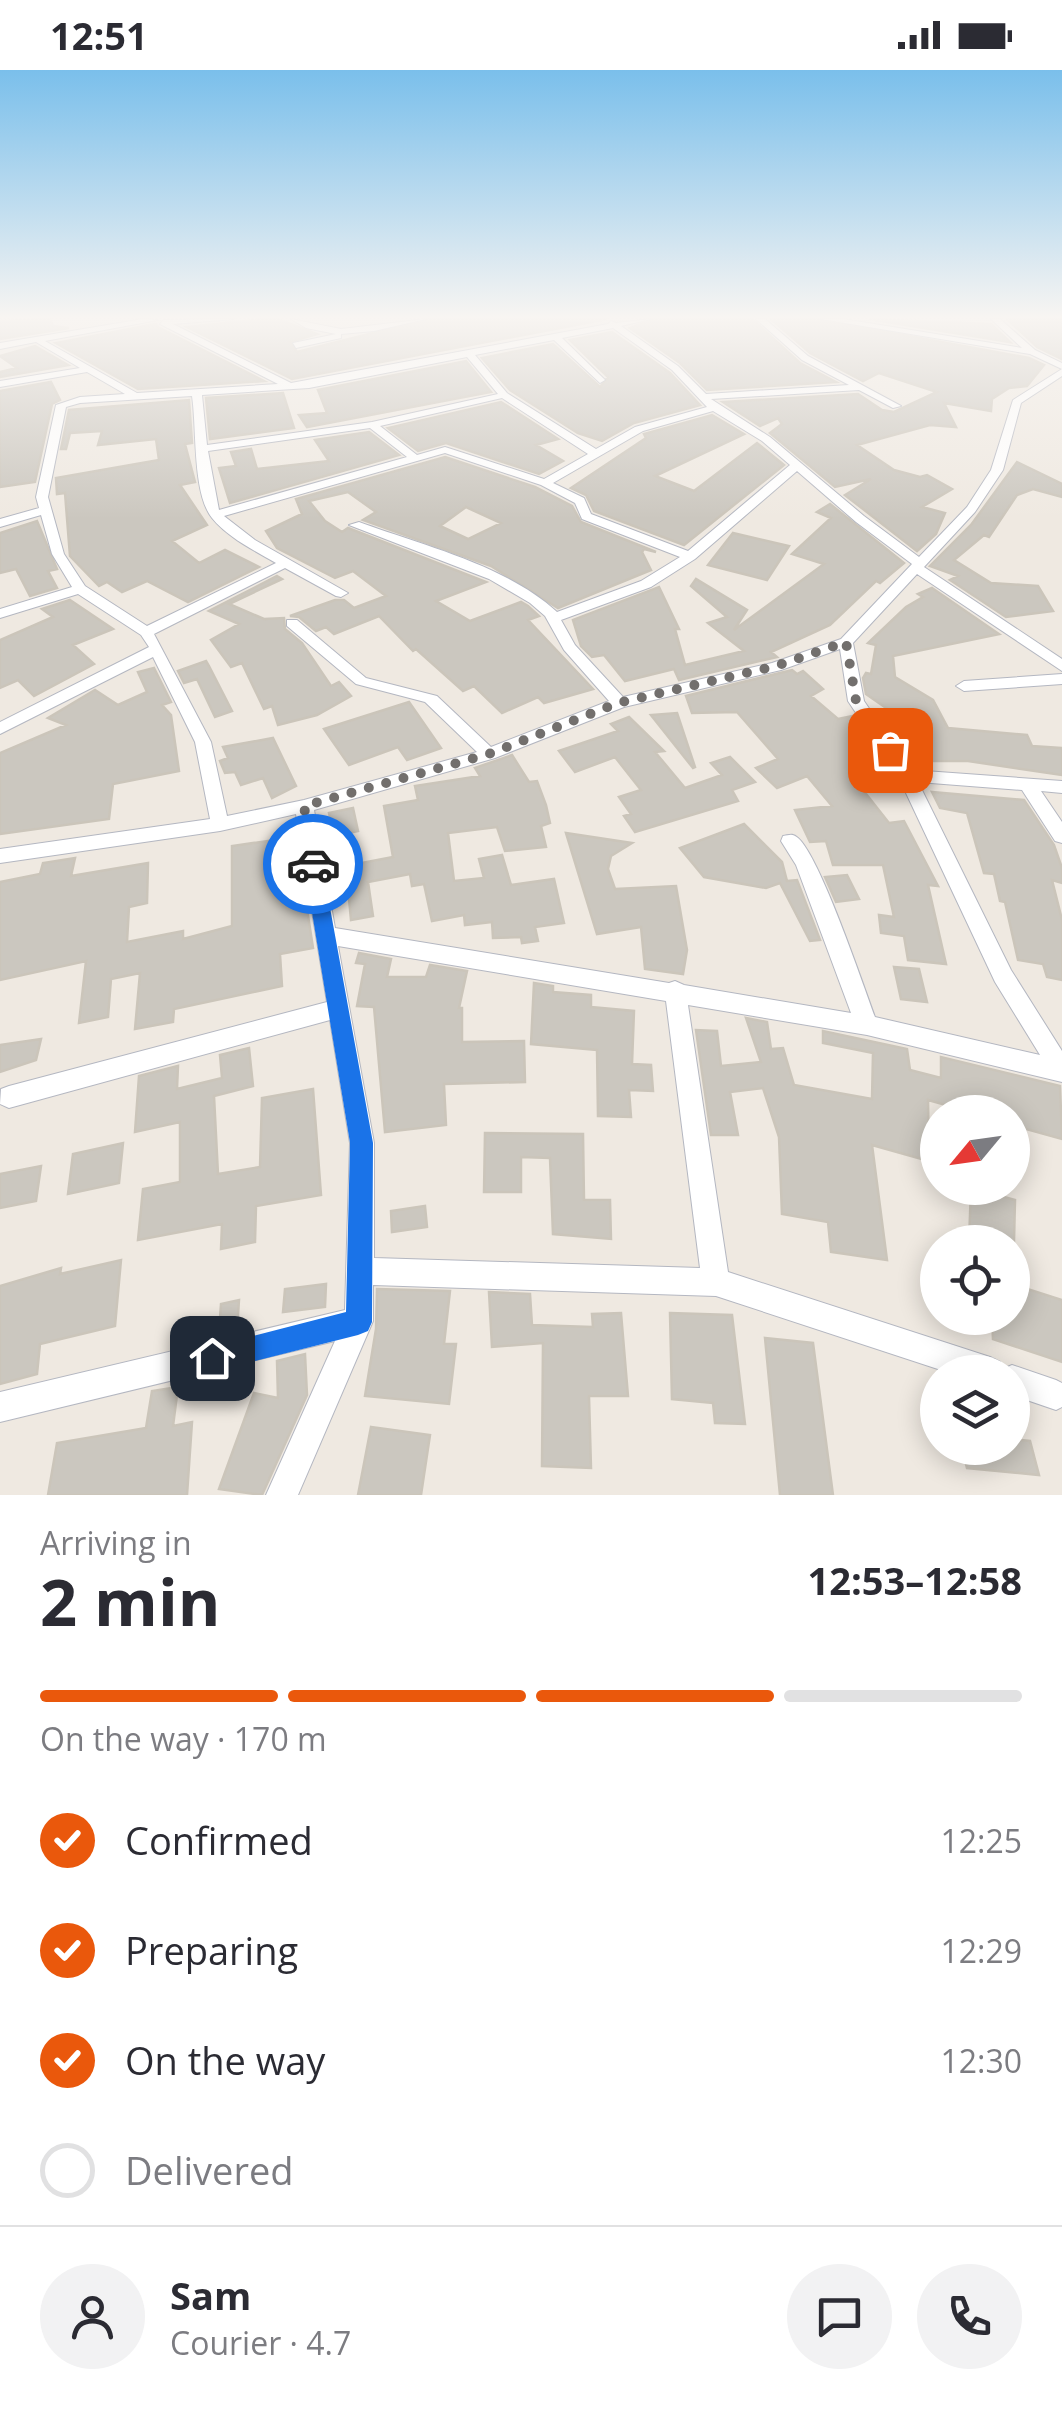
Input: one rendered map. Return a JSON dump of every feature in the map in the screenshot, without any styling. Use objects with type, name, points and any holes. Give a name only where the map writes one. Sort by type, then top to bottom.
[{"type":"street","points":[[117,386],[138,398]]},
{"type":"street","points":[[286,386],[291,388]]},
{"type":"street","points":[[220,824],[203,742],[157,649],[146,632],[80,590],[58,554],[43,511],[61,405],[80,400],[303,386]]},
{"type":"street","points":[[496,386],[504,395],[594,453]]},
{"type":"street","points":[[692,386],[714,408],[766,438],[917,565],[1062,666]]},
{"type":"street","points":[[704,397],[865,386],[896,406]]},
{"type":"street","points":[[0,856],[220,824],[304,806],[489,754],[618,703],[776,666],[846,642],[972,508],[997,470],[1016,402],[1039,386]]},
{"type":"street","points":[[198,395],[206,477],[215,515],[235,534],[341,592]]},
{"type":"street","points":[[206,448],[372,425],[504,395]]},
{"type":"street","points":[[545,483],[640,429],[714,408]]},
{"type":"street","points":[[372,425],[416,459]]},
{"type":"street","points":[[215,515],[445,450],[545,483],[580,501],[586,516],[690,556]]},
{"type":"street","points":[[553,618],[646,584],[690,556],[796,466]]},
{"type":"street","points":[[0,523],[43,511]]},
{"type":"street","points":[[355,525],[494,576],[535,600],[553,618],[569,647],[618,703]]},
{"type":"street","points":[[146,632],[288,562]]},
{"type":"street","points":[[0,614],[80,590]]},
{"type":"street","points":[[292,623],[361,681],[431,699],[489,754]]},
{"type":"street","points":[[846,642],[856,701],[906,774],[1003,976],[1062,1071]]},
{"type":"street","points":[[0,728],[157,649]]},
{"type":"street","points":[[964,686],[1062,680]]},
{"type":"street","points":[[906,774],[1062,787]]},
{"type":"street","points":[[1028,785],[1062,836]]},
{"type":"street","points":[[282,1495],[358,1322],[360,1271],[362,1143],[304,806]]},
{"type":"street","points":[[790,841],[804,863],[867,1026]]},
{"type":"street","points":[[325,936],[676,990],[867,1026],[1062,1071]]},
{"type":"street","points":[[676,990],[716,1282]]},
{"type":"street","points":[[9,1097],[338,1008]]},
{"type":"street","points":[[360,1271],[716,1282],[938,1355]]},
{"type":"street","points":[[0,1407],[358,1322]]},
{"type":"street","points":[[1030,1386],[1056,1394]]},
{"type":"building","points":[[53,386],[60,400],[52,404],[35,482],[0,487],[0,391]]},
{"type":"building","points":[[132,386],[193,386],[138,389]]},
{"type":"building","points":[[341,386],[486,386],[491,392],[307,427],[299,415],[327,413],[318,390]]},
{"type":"building","points":[[506,386],[682,386],[700,405],[634,423],[602,441],[578,433]]},
{"type":"building","points":[[702,386],[780,386],[707,390]]},
{"type":"building","points":[[917,386],[1027,386],[1009,388],[992,399],[991,411],[944,403],[956,427],[930,425],[857,445],[894,470],[920,477],[927,475],[952,489],[922,507],[945,513],[936,534],[917,551],[845,495],[871,479],[835,487],[770,433],[782,424],[778,418],[760,426],[723,402],[858,394],[882,410],[894,412],[937,392]]},
{"type":"building","points":[[283,393],[294,428],[210,439],[206,398]]},
{"type":"building","points":[[189,400],[192,443],[185,444],[195,482],[180,485],[207,525],[172,541],[199,563],[225,550],[259,567],[188,602],[147,581],[122,592],[107,582],[99,586],[70,556],[65,493],[57,494],[56,478],[159,460],[156,439],[98,445],[102,431],[70,433],[66,449],[61,449],[69,410]]},
{"type":"building","points":[[501,402],[558,439],[536,445],[563,461],[539,474],[446,443],[418,451],[388,428]]},
{"type":"building","points":[[712,415],[744,434],[655,476],[694,491],[757,443],[784,465],[684,545],[594,511],[586,495],[571,488],[646,438],[644,434]]},
{"type":"building","points":[[369,432],[399,455],[230,503],[219,468],[236,466],[231,452],[251,449],[257,469],[329,461],[315,440]]},
{"type":"building","points":[[445,457],[535,487],[572,506],[581,522],[656,552],[642,552],[651,570],[558,608],[491,566],[363,520],[376,512],[348,492],[309,501],[325,521],[342,532],[348,528],[486,582],[436,601],[470,621],[521,602],[528,606],[539,616],[528,620],[593,689],[544,703],[538,697],[502,713],[474,686],[463,691],[416,649],[413,651],[379,616],[334,634],[326,627],[316,631],[299,617],[290,616],[335,600],[344,600],[354,608],[386,596],[353,571],[335,578],[277,548],[266,531],[302,514],[296,499]],"holes":[[[466,507],[501,523],[468,539],[440,526]]]},
{"type":"building","points":[[1017,462],[1062,484],[1062,497],[1033,489],[1017,495],[989,537],[984,535],[954,560],[991,583],[1038,586],[1053,611],[1006,617],[950,580],[958,576],[930,566],[971,525]]},
{"type":"building","points":[[830,504],[904,563],[880,583],[876,581],[830,625],[771,652],[777,657],[679,680],[674,669],[625,681],[604,655],[592,657],[581,646],[573,620],[659,587],[679,629],[675,629],[685,665],[744,651],[708,623],[727,617],[691,586],[696,579],[747,610],[734,630],[824,564],[792,554],[831,518],[817,512]]},
{"type":"building","points":[[37,521],[57,569],[48,571],[57,588],[30,596],[16,569],[0,573],[0,533]]},
{"type":"building","points":[[733,533],[789,546],[767,580],[708,565]]},
{"type":"building","points":[[277,576],[282,579],[229,604],[264,619],[284,618],[285,629],[302,643],[331,686],[339,682],[351,696],[317,715],[278,725],[272,706],[264,709],[242,663],[231,667],[211,640],[239,624],[209,611]]},
{"type":"building","points":[[932,588],[999,634],[893,656],[895,677],[933,700],[948,728],[1027,735],[1032,746],[1062,748],[1062,775],[968,761],[916,761],[902,719],[866,694],[863,678],[866,673],[871,674],[876,645],[868,643],[906,607],[923,597],[918,594]]},
{"type":"building","points":[[70,600],[113,629],[73,645],[94,664],[34,696],[18,680],[0,688],[0,640],[53,617],[42,609]]},
{"type":"building","points":[[206,661],[232,711],[215,717],[197,679],[184,683],[178,671]]},
{"type":"building","points":[[154,668],[171,702],[162,705],[171,715],[179,771],[113,784],[109,819],[0,834],[0,753],[66,725],[48,718],[95,690],[118,705],[147,692],[138,672]]},
{"type":"building","points":[[792,670],[797,674],[803,671],[823,689],[811,696],[838,719],[853,716],[864,732],[859,733],[888,772],[888,780],[859,785],[889,823],[904,821],[938,886],[928,885],[946,964],[908,960],[904,936],[881,933],[879,915],[894,917],[883,865],[833,865],[826,841],[810,842],[795,810],[832,806],[807,776],[777,788],[756,768],[778,759],[737,712],[692,713],[686,696]]},
{"type":"building","points":[[409,702],[441,748],[407,760],[398,747],[349,765],[324,729]]},
{"type":"building","points":[[677,713],[695,767],[693,768],[651,715]]},
{"type":"building","points":[[629,717],[664,751],[655,752],[685,788],[722,775],[711,763],[730,757],[755,782],[732,790],[738,801],[635,832],[624,816],[631,814],[619,797],[641,790],[615,757],[575,772],[559,751],[618,731],[611,724]]},
{"type":"building","points":[[273,738],[296,786],[272,798],[263,778],[241,785],[235,772],[225,773],[220,761],[228,758],[223,747]]},
{"type":"building","points":[[512,755],[529,782],[537,781],[546,805],[550,823],[541,826],[546,847],[505,851],[497,827],[448,833],[454,881],[484,878],[479,859],[502,855],[511,885],[554,879],[564,923],[535,927],[538,941],[522,943],[521,937],[493,938],[492,922],[465,925],[464,915],[432,921],[424,884],[412,886],[410,874],[368,882],[373,916],[351,920],[346,866],[393,857],[384,806],[418,800],[415,786],[480,776],[475,768]]},
{"type":"building","points":[[932,792],[1024,800],[1054,845],[1062,868],[1062,883],[1052,880],[1062,920],[1062,980],[1047,977],[1043,964],[1018,960],[1005,902],[1000,901],[994,874],[984,873],[967,813],[940,808]]},
{"type":"building","points":[[353,808],[358,831],[334,836],[329,813]]},
{"type":"building","points":[[744,824],[782,862],[787,881],[797,880],[820,940],[810,941],[780,883],[766,888],[704,877],[680,848]]},
{"type":"building","points":[[566,833],[632,843],[611,856],[608,869],[615,889],[676,886],[687,950],[683,974],[645,969],[641,927],[597,934]]},
{"type":"building","points":[[296,837],[313,948],[280,954],[282,986],[174,1009],[173,1022],[135,1029],[140,973],[111,979],[108,1017],[79,1023],[86,961],[0,980],[0,882],[40,874],[43,863],[75,858],[71,876],[148,863],[147,903],[129,907],[127,942],[183,931],[183,939],[232,926],[232,846]]},
{"type":"building","points":[[847,875],[859,899],[836,902],[825,877]]},
{"type":"building","points":[[359,953],[391,959],[387,977],[426,977],[430,965],[467,971],[459,1008],[462,1042],[524,1041],[525,1082],[444,1084],[446,1125],[385,1132],[374,1007],[357,1006],[365,964],[356,963]]},
{"type":"building","points":[[894,967],[919,969],[927,1002],[901,999]]},
{"type":"building","points":[[534,983],[553,986],[553,992],[591,995],[591,1007],[634,1011],[632,1064],[651,1065],[653,1091],[629,1090],[631,1117],[598,1116],[597,1050],[531,1044]]},
{"type":"building","points":[[746,1018],[767,1022],[771,1049],[783,1048],[794,1085],[872,1099],[873,1053],[823,1043],[823,1031],[907,1049],[910,1070],[941,1078],[941,1057],[1060,1086],[1062,1139],[1030,1130],[1030,1095],[920,1095],[920,1158],[872,1145],[887,1260],[831,1252],[828,1222],[782,1214],[779,1137],[763,1088],[730,1092],[738,1135],[711,1135],[696,1030],[717,1031],[721,1066],[761,1062]]},
{"type":"building","points":[[41,1039],[36,1060],[0,1072],[0,1045]]},
{"type":"building","points":[[249,1048],[253,1086],[214,1096],[218,1174],[260,1167],[262,1098],[313,1089],[321,1195],[256,1206],[255,1242],[221,1249],[222,1224],[138,1240],[143,1189],[180,1182],[180,1122],[135,1132],[139,1076],[178,1066],[177,1089],[222,1078],[220,1055]]},
{"type":"building","points":[[485,1133],[583,1134],[584,1200],[610,1200],[611,1239],[553,1234],[550,1158],[521,1157],[521,1192],[484,1192]]},
{"type":"building","points":[[123,1143],[119,1183],[68,1194],[73,1154]]},
{"type":"building","points":[[41,1166],[36,1201],[0,1208],[0,1174]]},
{"type":"building","points":[[970,1205],[1015,1205],[1014,1225],[970,1225]]},
{"type":"building","points":[[425,1206],[427,1227],[392,1232],[391,1211]]},
{"type":"building","points":[[121,1260],[115,1326],[40,1344],[37,1374],[0,1384],[0,1286],[61,1268],[60,1274]]},
{"type":"building","points":[[326,1284],[325,1307],[283,1312],[285,1289]]},
{"type":"building","points":[[377,1289],[450,1291],[444,1344],[456,1344],[449,1404],[365,1396],[376,1329]]},
{"type":"building","points":[[1030,1290],[1062,1300],[1062,1362],[993,1339],[993,1335],[1030,1335]]},
{"type":"building","points":[[489,1292],[530,1294],[532,1325],[593,1327],[592,1314],[621,1313],[628,1396],[589,1396],[591,1468],[542,1466],[543,1343],[492,1347]]},
{"type":"building","points":[[239,1300],[237,1330],[219,1333],[221,1304]]},
{"type":"building","points":[[670,1313],[732,1315],[745,1424],[715,1423],[713,1403],[672,1399]]},
{"type":"building","points":[[765,1338],[813,1343],[833,1495],[780,1495]]},
{"type":"building","points":[[305,1354],[307,1395],[262,1495],[219,1489],[254,1393],[278,1398],[277,1361]]},
{"type":"building","points":[[178,1387],[173,1426],[192,1422],[187,1495],[48,1495],[57,1443],[146,1428],[152,1391]]},
{"type":"building","points":[[371,1427],[430,1435],[421,1495],[358,1495]]},
{"type":"building","points":[[1030,1441],[1039,1475],[966,1465],[1030,1465]]},
{"type":"way so far","points":[[313,864],[304,806],[489,754],[618,703],[776,666],[846,642],[856,701],[890,750]]},
{"type":"route","points":[[212,1358],[358,1322],[362,1143],[313,864]]}]
